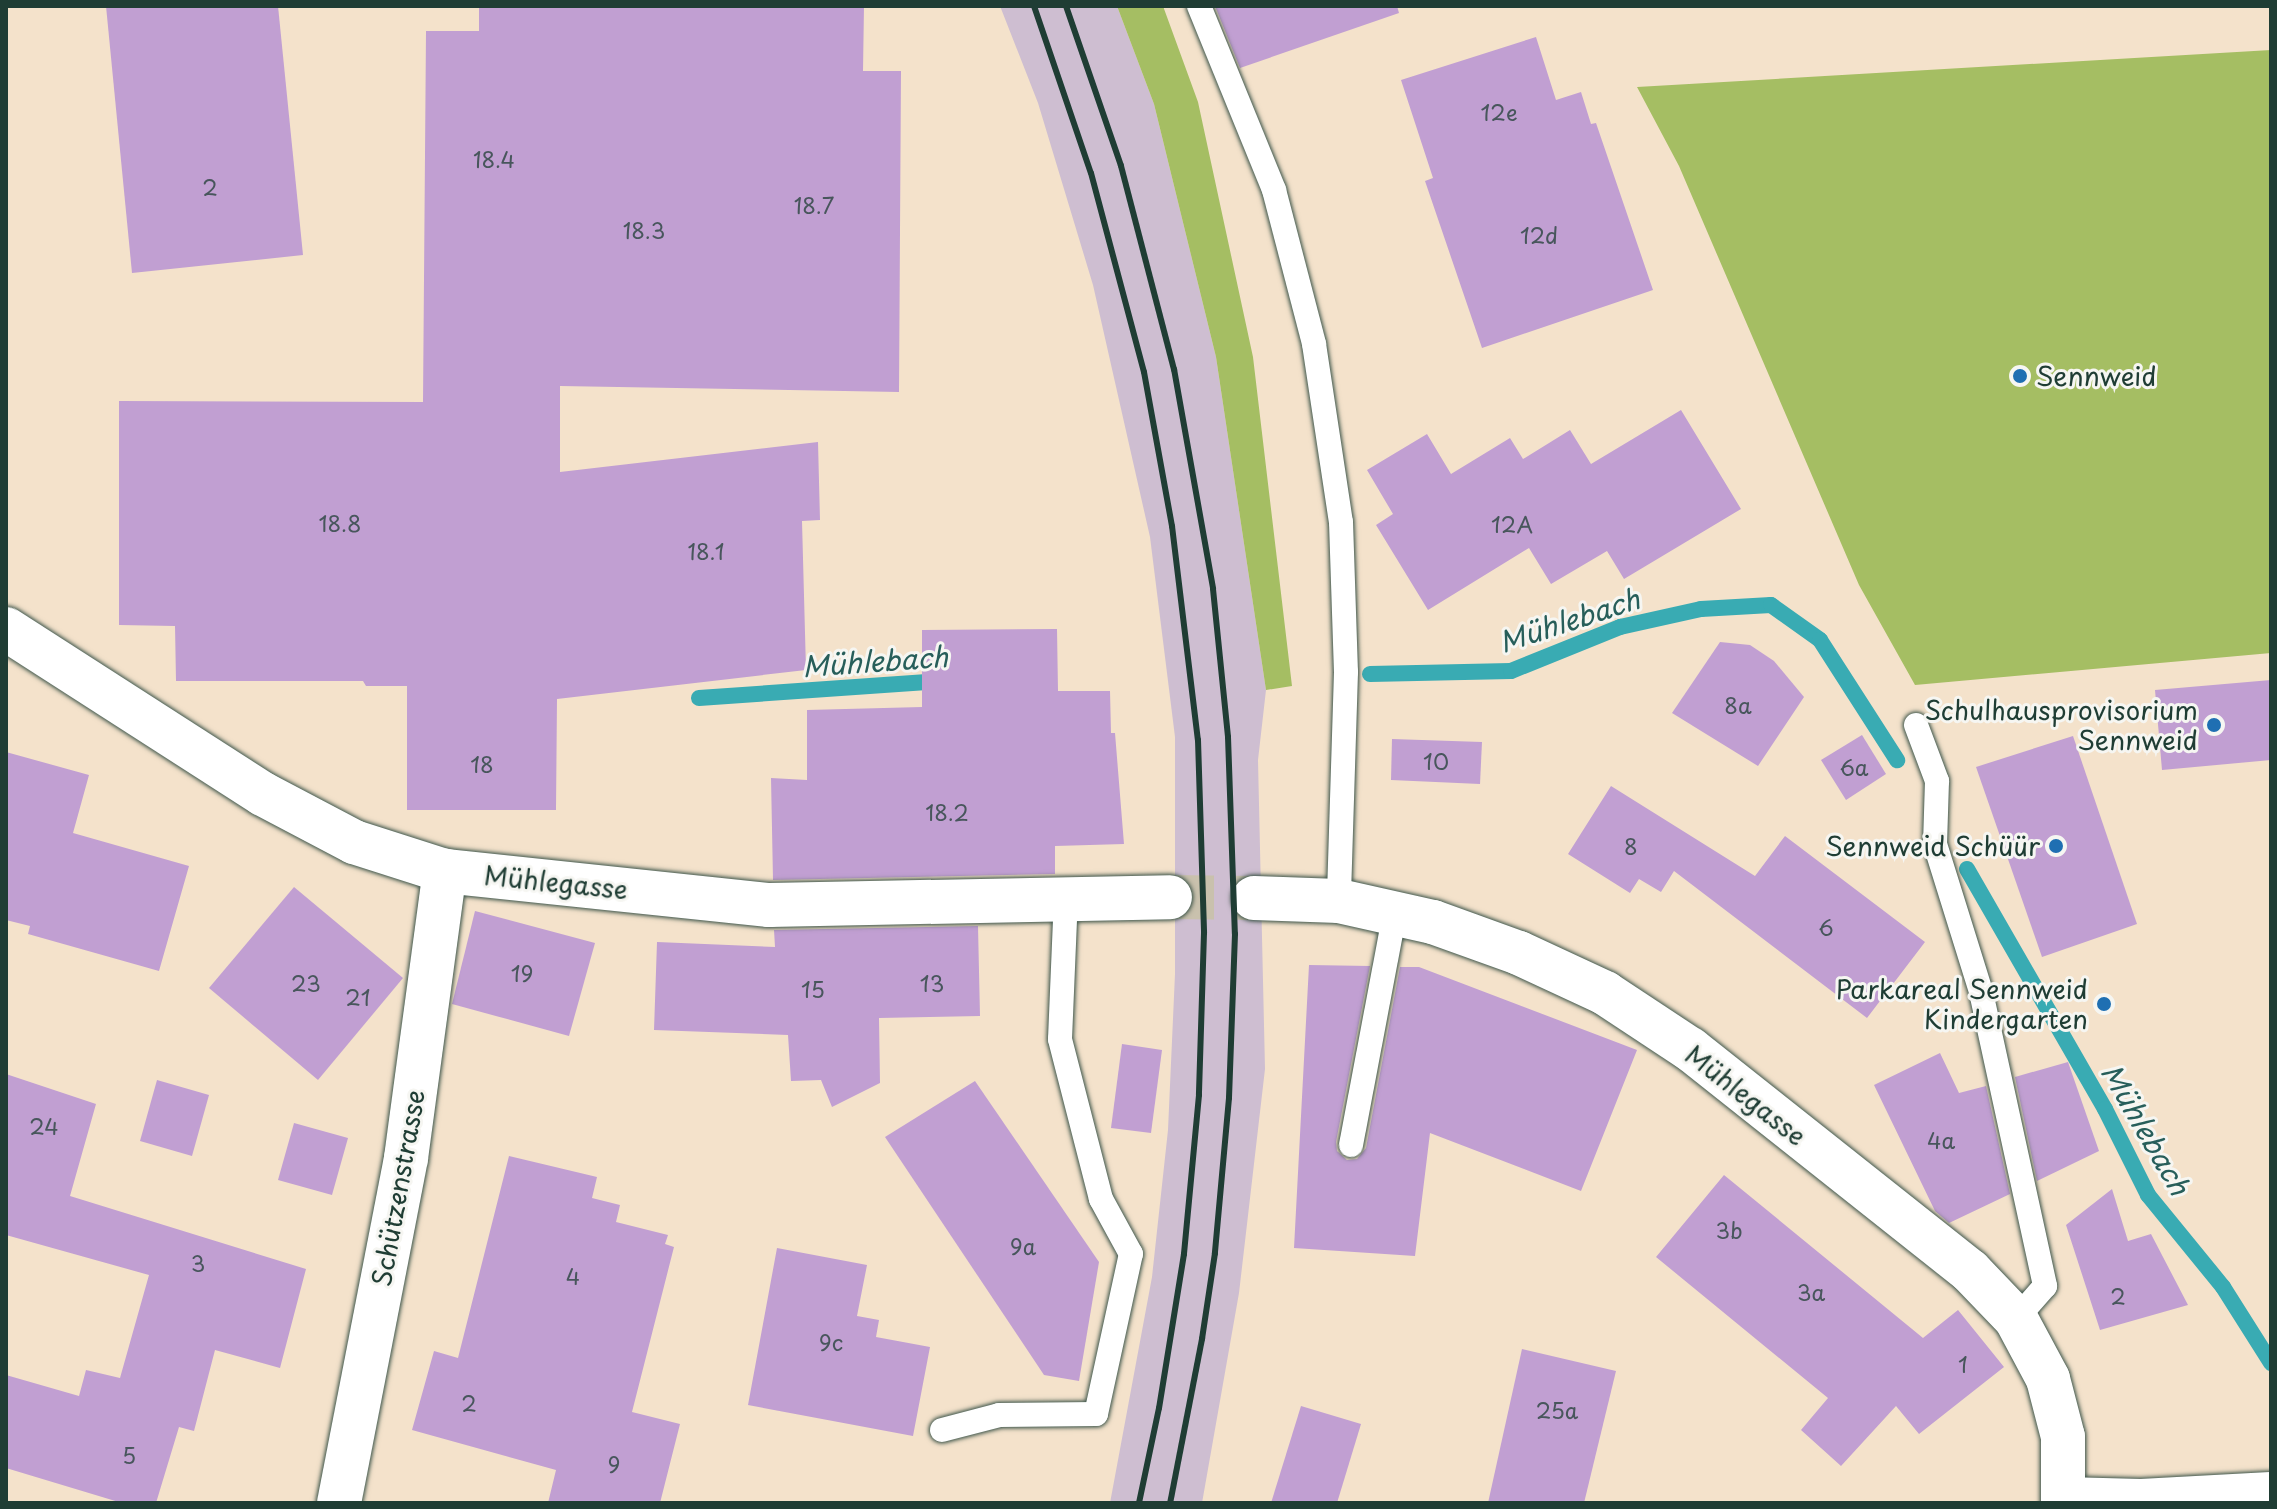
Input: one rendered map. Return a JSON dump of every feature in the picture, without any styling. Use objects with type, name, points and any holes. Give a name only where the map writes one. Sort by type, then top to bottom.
[{"type":"street","name":"Mühlegasse","points":[[6,629],[263,794],[354,842],[445,871],[769,905],[1170,897]]},
{"type":"street","name":"Schützenstrasse","points":[[339,1503],[406,1158],[445,871]]},
{"type":"street","name":"Mühlegasse","points":[[1254,898],[1339,901],[1433,922],[1519,953],[1617,1001],[1690,1049],[1970,1271],[2016,1319],[2048,1379],[2063,1437],[2064,1501]]},
{"type":"street","points":[[2064,1501],[2141,1501],[2271,1494]]},
{"type":"lane","points":[[1199,6],[1274,190],[1314,344],[1341,522],[1346,672],[1339,901]]},
{"type":"lane","points":[[1916,725],[1937,781],[1935,844],[1981,992],[2045,1286],[2016,1319]]},
{"type":"lane","points":[[942,1430],[999,1415],[1096,1414],[1131,1254],[1101,1199],[1060,1039],[1066,898]]},
{"type":"lane","points":[[1351,1145],[1395,913]]},
{"type":"shaded area","points":[[1000,6],[1117,6],[1154,104],[1216,357],[1266,690],[1258,760],[1265,1069],[1239,1293],[1202,1503],[1110,1503],[1152,1277],[1168,1130],[1175,974],[1175,737],[1150,537],[1093,285],[1038,103]]},
{"type":"green space","points":[[1117,6],[1163,6],[1198,102],[1253,357],[1292,686],[1266,690],[1216,357],[1154,104]]},
{"type":"green space","name":"Sennweid","points":[[2271,50],[2271,653],[1915,685],[1859,585],[1679,166],[1637,87]]},
{"type":"building","points":[[106,6],[278,6],[303,255],[132,273]]},
{"type":"building","points":[[479,6],[864,6],[863,71],[901,71],[899,392],[560,386],[560,472],[818,442],[820,520],[802,521],[806,670],[557,699],[556,810],[407,810],[407,686],[366,686],[363,681],[176,681],[175,626],[119,625],[119,401],[423,402],[426,31],[479,31]]},
{"type":"building","points":[[1215,6],[1397,6],[1399,13],[1240,68]]},
{"type":"building","points":[[1536,37],[1556,100],[1581,92],[1591,124],[1596,123],[1653,290],[1482,348],[1425,181],[1433,178],[1401,80]]},
{"type":"building","points":[[1681,410],[1741,509],[1624,579],[1607,551],[1551,584],[1529,548],[1428,610],[1376,525],[1393,514],[1367,470],[1427,434],[1451,474],[1510,438],[1523,459],[1570,430],[1591,464]]},
{"type":"building","points":[[1057,629],[1058,691],[1110,691],[1111,733],[1115,733],[1124,844],[1055,846],[1055,874],[773,880],[771,778],[807,780],[807,710],[922,707],[922,630]]},
{"type":"building","points":[[1720,642],[1750,645],[1774,661],[1804,697],[1758,766],[1672,713]]},
{"type":"building","name":"Schulhausprovisorium Sennweid","points":[[2271,680],[2271,760],[2162,770],[2155,690]]},
{"type":"building","points":[[1862,735],[1886,774],[1846,800],[1821,760]]},
{"type":"building","name":"Sennweid Schüür","points":[[2073,736],[2137,924],[2042,957],[1976,767]]},
{"type":"building","points":[[1392,739],[1482,742],[1480,784],[1391,780]]},
{"type":"building","points":[[6,752],[89,775],[73,833],[189,866],[159,971],[28,934],[30,926],[6,920]]},
{"type":"building","points":[[1611,786],[1755,876],[1785,836],[1925,942],[1867,1018],[1674,871],[1661,892],[1639,879],[1630,893],[1568,854]]},
{"type":"building","points":[[294,887],[403,978],[318,1080],[209,988]]},
{"type":"building","points":[[475,911],[595,943],[569,1036],[452,1004]]},
{"type":"building","points":[[978,926],[980,1016],[879,1018],[880,1083],[832,1107],[821,1080],[791,1081],[788,1035],[654,1030],[657,942],[775,947],[774,930]]},
{"type":"building","points":[[1309,965],[1370,966],[1336,1142],[1337,1151],[1347,1160],[1357,1159],[1366,1148],[1400,967],[1419,967],[1637,1050],[1581,1191],[1430,1133],[1415,1256],[1294,1248]]},
{"type":"building","points":[[1122,1044],[1162,1050],[1151,1133],[1111,1128]]},
{"type":"building","points":[[1940,1053],[1959,1093],[1986,1086],[2010,1194],[1949,1223],[1935,1211],[1874,1085]]},
{"type":"building","points":[[2068,1062],[2099,1151],[2037,1181],[2015,1077]]},
{"type":"building","points":[[6,1074],[96,1104],[70,1196],[306,1269],[280,1368],[215,1350],[194,1431],[179,1427],[156,1503],[122,1503],[6,1468],[6,1375],[79,1396],[86,1370],[120,1378],[149,1275],[6,1235]]},
{"type":"building","points":[[157,1080],[209,1095],[192,1156],[140,1141]]},
{"type":"building","points":[[975,1081],[1099,1262],[1079,1381],[1044,1375],[885,1137]]},
{"type":"building","points":[[294,1123],[348,1138],[332,1195],[278,1180]]},
{"type":"building","points":[[509,1156],[597,1177],[592,1198],[620,1205],[616,1222],[668,1235],[665,1244],[674,1247],[632,1412],[680,1424],[660,1503],[548,1503],[556,1470],[412,1430],[434,1351],[458,1358]]},
{"type":"building","points":[[1724,1175],[1923,1338],[1958,1310],[2004,1367],[1919,1434],[1896,1406],[1841,1466],[1801,1430],[1828,1398],[1656,1257]]},
{"type":"building","points":[[2112,1189],[2128,1241],[2151,1234],[2188,1305],[2100,1330],[2066,1225]]},
{"type":"building","points":[[777,1248],[867,1265],[857,1316],[879,1320],[876,1337],[930,1347],[913,1436],[748,1405]]},
{"type":"building","points":[[1522,1349],[1616,1371],[1584,1503],[1488,1503]]},
{"type":"building","points":[[1301,1406],[1361,1424],[1337,1503],[1271,1503]]},
{"type":"waterway","name":"Mühlebach","points":[[1370,674],[1511,671],[1620,627],[1701,609],[1771,605],[1820,640],[1897,760]]},
{"type":"waterway","name":"Mühlebach","points":[[699,698],[941,681]]},
{"type":"waterway","name":"Mühlebach","points":[[1967,869],[2105,1109],[2148,1195],[2223,1287],[2271,1363]]},
{"type":"tunnel","points":[[1170,897],[1254,898]]},
{"type":"railway","points":[[1034,6],[1091,173],[1144,372],[1172,526],[1198,740],[1204,933],[1199,1095],[1184,1254],[1159,1408],[1139,1503]]},
{"type":"railway","points":[[1066,6],[1121,166],[1174,369],[1213,589],[1228,737],[1235,934],[1229,1098],[1215,1253],[1202,1339],[1170,1503]]},
{"type":"place","name":"Sennweid","points":[[2020,376]]},
{"type":"place","name":"Schulhausprovisorium Sennweid","points":[[2214,725]]},
{"type":"place","name":"Sennweid Schüür","points":[[2056,846]]},
{"type":"place","name":"Parkareal Sennweid Kindergarten","points":[[2104,1004]]}]
